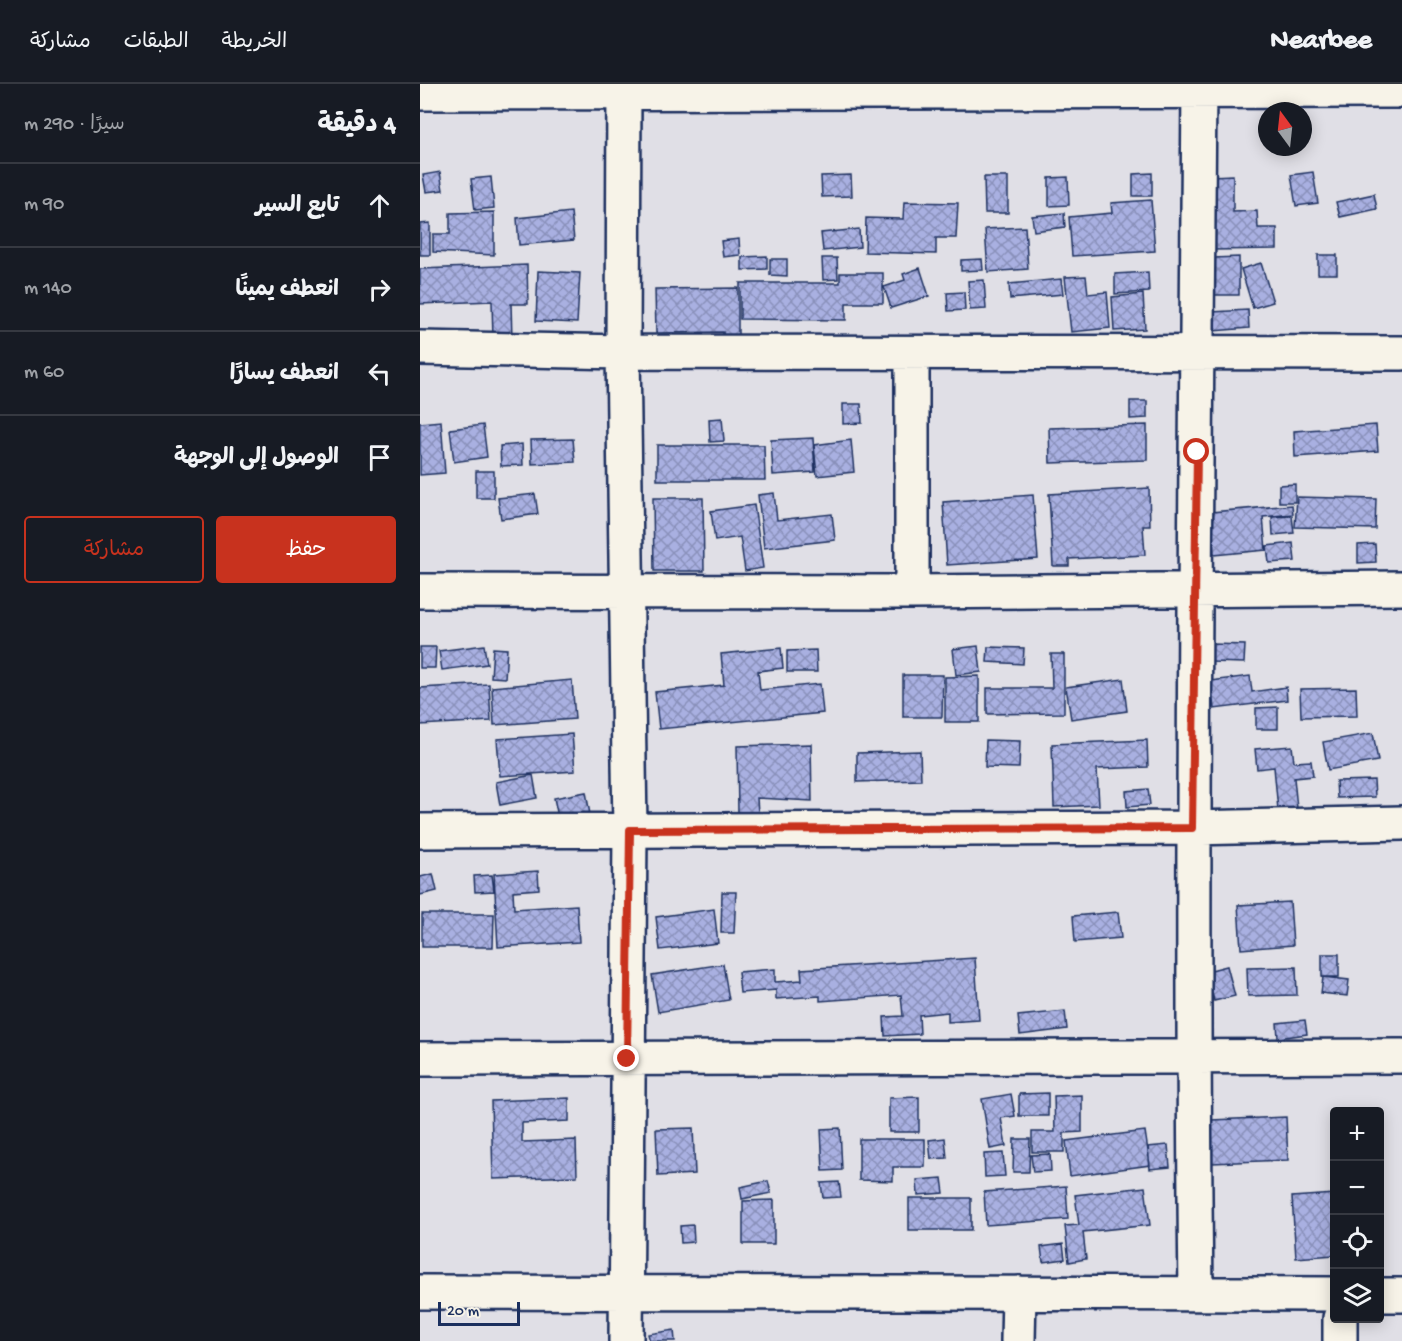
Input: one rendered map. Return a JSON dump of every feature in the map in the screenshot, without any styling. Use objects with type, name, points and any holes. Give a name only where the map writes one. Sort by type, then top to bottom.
[{"type":"street","points":[[1196,1293],[1192,828],[1199,87]]},
{"type":"street","points":[[420,93],[624,88],[1199,87],[1402,91]]},
{"type":"street","points":[[624,88],[623,352],[630,830],[626,1341]]},
{"type":"street","points":[[420,348],[623,352],[1402,353]]},
{"type":"street","points":[[912,353],[912,592]]},
{"type":"street","points":[[420,591],[912,592],[1402,588]]},
{"type":"street","points":[[420,831],[1192,828],[1402,823]]},
{"type":"street","points":[[420,1059],[1402,1056]]},
{"type":"street","points":[[420,1292],[1330,1294]]},
{"type":"street","points":[[1018,1341],[1019,1293]]},
{"type":"street","points":[[1384,1295],[1402,1295]]},
{"type":"street","points":[[1340,1323],[1340,1341]]},
{"type":"building","points":[[440,172],[443,190],[426,192],[423,175]]},
{"type":"building","points":[[1313,172],[1318,203],[1296,206],[1291,175]]},
{"type":"building","points":[[1152,173],[1152,196],[1133,196],[1133,174]]},
{"type":"building","points":[[851,175],[852,196],[822,197],[821,176]]},
{"type":"building","points":[[1233,175],[1233,212],[1257,211],[1258,228],[1277,228],[1277,249],[1212,250],[1211,176]]},
{"type":"building","points":[[491,177],[494,208],[475,210],[471,179]]},
{"type":"building","points":[[984,177],[1008,177],[1008,213],[985,213]]},
{"type":"building","points":[[1068,177],[1069,205],[1049,206],[1049,178]]},
{"type":"building","points":[[1374,194],[1377,209],[1340,217],[1336,202]]},
{"type":"building","points":[[1151,200],[1155,251],[1072,256],[1069,217],[1112,213],[1111,203]]},
{"type":"building","points":[[904,202],[958,203],[956,238],[936,238],[936,254],[865,252],[866,218],[903,219]]},
{"type":"building","points":[[494,212],[494,255],[433,252],[433,234],[450,234],[450,213]]},
{"type":"building","points":[[571,212],[574,240],[519,245],[517,218]]},
{"type":"building","points":[[1064,213],[1065,227],[1034,231],[1032,216]]},
{"type":"building","points":[[430,223],[430,255],[420,255],[420,224]]},
{"type":"building","points":[[1025,227],[1028,269],[988,272],[985,229]]},
{"type":"building","points":[[859,229],[860,247],[823,251],[821,233]]},
{"type":"building","points":[[739,239],[740,255],[723,257],[721,241]]},
{"type":"building","points":[[1318,255],[1337,255],[1337,274],[1318,274]]},
{"type":"building","points":[[767,256],[767,269],[742,270],[742,257]]},
{"type":"building","points":[[1239,257],[1239,295],[1213,295],[1213,258]]},
{"type":"building","points":[[822,258],[837,258],[838,279],[823,280]]},
{"type":"building","points":[[770,259],[787,259],[787,276],[770,275]]},
{"type":"building","points":[[982,259],[983,270],[961,271],[961,260]]},
{"type":"building","points":[[1261,263],[1273,302],[1253,308],[1241,269]]},
{"type":"building","points":[[527,265],[528,304],[511,304],[512,339],[493,339],[492,301],[420,304],[420,269]]},
{"type":"building","points":[[920,268],[929,296],[891,308],[884,287],[905,280],[903,274]]},
{"type":"building","points":[[538,271],[580,273],[577,323],[536,321]]},
{"type":"building","points":[[1148,272],[1149,292],[1115,294],[1115,274]]},
{"type":"building","points":[[840,273],[883,273],[883,303],[846,303],[846,320],[740,319],[740,283],[840,283]]},
{"type":"building","points":[[1086,276],[1088,294],[1107,292],[1110,328],[1071,332],[1065,277]]},
{"type":"building","points":[[1061,279],[1063,294],[1010,299],[1009,284]]},
{"type":"building","points":[[984,280],[986,309],[970,310],[968,281]]},
{"type":"building","points":[[738,288],[738,348],[724,348],[723,332],[656,333],[655,289]]},
{"type":"building","points":[[964,292],[965,310],[948,311],[947,293]]},
{"type":"building","points":[[1143,294],[1145,329],[1114,331],[1112,297]]},
{"type":"building","points":[[1248,310],[1249,328],[1213,331],[1212,312]]},
{"type":"building","points":[[1130,401],[1147,401],[1147,418],[1130,419]]},
{"type":"building","points":[[843,404],[861,404],[862,423],[843,424]]},
{"type":"building","points":[[722,418],[724,441],[710,442],[709,419]]},
{"type":"building","points":[[441,421],[445,473],[420,475],[420,423]]},
{"type":"building","points":[[483,425],[487,457],[454,462],[450,429]]},
{"type":"building","points":[[1147,425],[1147,460],[1050,463],[1049,428]]},
{"type":"building","points":[[1376,425],[1378,451],[1295,457],[1294,431]]},
{"type":"building","points":[[813,438],[815,472],[773,475],[771,440]]},
{"type":"building","points":[[573,439],[575,462],[532,464],[531,440]]},
{"type":"building","points":[[851,440],[854,472],[817,476],[814,445]]},
{"type":"building","points":[[522,444],[523,465],[501,466],[500,446]]},
{"type":"building","points":[[657,445],[764,445],[765,480],[657,480]]},
{"type":"building","points":[[476,471],[494,471],[494,498],[476,498]]},
{"type":"building","points":[[1295,484],[1295,502],[1279,502],[1279,485]]},
{"type":"building","points":[[1149,488],[1150,526],[1143,526],[1145,555],[1069,559],[1069,566],[1053,566],[1049,494]]},
{"type":"building","points":[[774,493],[777,520],[832,514],[835,540],[764,548],[758,495]]},
{"type":"building","points":[[535,494],[538,514],[501,519],[498,498]]},
{"type":"building","points":[[1033,495],[1038,559],[947,565],[943,502]]},
{"type":"building","points":[[1297,497],[1376,499],[1375,529],[1295,527]]},
{"type":"building","points":[[653,498],[703,498],[704,571],[654,571]]},
{"type":"building","points":[[754,505],[763,568],[745,571],[740,537],[715,541],[711,511]]},
{"type":"building","points":[[1292,505],[1293,514],[1263,517],[1266,550],[1214,555],[1211,512]]},
{"type":"building","points":[[1292,516],[1294,533],[1273,535],[1272,517]]},
{"type":"building","points":[[1293,543],[1295,561],[1269,563],[1267,546]]},
{"type":"building","points":[[1375,544],[1376,562],[1358,563],[1358,545]]},
{"type":"building","points":[[1212,644],[1245,645],[1244,663],[1211,662]]},
{"type":"building","points":[[484,645],[487,664],[442,670],[439,651]]},
{"type":"building","points":[[978,646],[981,672],[956,675],[953,649]]},
{"type":"building","points":[[420,647],[436,647],[435,668],[420,668]]},
{"type":"building","points":[[988,647],[1024,648],[1023,664],[987,662]]},
{"type":"building","points":[[493,648],[507,649],[505,678],[491,677]]},
{"type":"building","points":[[781,648],[783,668],[758,671],[760,690],[820,684],[823,713],[659,729],[655,692],[724,685],[721,654]]},
{"type":"building","points":[[816,650],[817,672],[787,672],[787,651]]},
{"type":"building","points":[[1051,654],[1064,654],[1064,713],[987,714],[987,688],[1052,688]]},
{"type":"building","points":[[903,675],[943,675],[942,717],[903,717]]},
{"type":"building","points":[[979,676],[979,722],[945,722],[945,677]]},
{"type":"building","points":[[1250,676],[1252,692],[1286,687],[1287,700],[1214,709],[1211,681]]},
{"type":"building","points":[[1123,679],[1127,711],[1071,719],[1066,687]]},
{"type":"building","points":[[572,680],[575,719],[494,725],[492,687]]},
{"type":"building","points":[[489,684],[491,721],[420,725],[420,688]]},
{"type":"building","points":[[1356,688],[1357,716],[1301,717],[1300,689]]},
{"type":"building","points":[[1278,707],[1278,729],[1256,729],[1256,708]]},
{"type":"building","points":[[1373,733],[1378,761],[1328,770],[1323,742]]},
{"type":"building","points":[[572,734],[575,771],[500,776],[497,739]]},
{"type":"building","points":[[986,740],[1020,741],[1019,768],[985,767]]},
{"type":"building","points":[[1147,740],[1148,767],[1097,769],[1099,805],[1054,807],[1052,744]]},
{"type":"building","points":[[811,744],[812,801],[757,798],[758,813],[738,813],[737,746]]},
{"type":"building","points":[[1292,746],[1294,762],[1311,761],[1313,776],[1294,778],[1297,808],[1278,810],[1274,767],[1257,769],[1255,749]]},
{"type":"building","points":[[920,751],[921,780],[857,782],[857,753]]},
{"type":"building","points":[[533,775],[537,798],[500,805],[496,782]]},
{"type":"building","points":[[1374,780],[1375,797],[1337,798],[1336,781]]},
{"type":"building","points":[[1148,789],[1150,805],[1127,807],[1126,791]]},
{"type":"building","points":[[586,792],[591,820],[560,826],[554,798]]},
{"type":"building","points":[[538,871],[539,889],[513,891],[514,909],[577,905],[579,942],[498,947],[494,874]]},
{"type":"building","points":[[433,874],[437,891],[420,895],[420,877]]},
{"type":"building","points":[[492,875],[494,891],[475,892],[474,876]]},
{"type":"building","points":[[722,892],[736,892],[734,933],[721,933]]},
{"type":"building","points":[[1290,902],[1293,945],[1241,949],[1238,905]]},
{"type":"building","points":[[714,909],[718,943],[660,950],[656,917]]},
{"type":"building","points":[[1118,912],[1121,938],[1075,942],[1073,916]]},
{"type":"building","points":[[422,914],[494,914],[493,947],[422,947]]},
{"type":"building","points":[[1322,954],[1339,954],[1339,977],[1322,977]]},
{"type":"building","points":[[975,958],[979,1020],[948,1022],[948,1012],[919,1015],[920,1034],[885,1036],[884,1017],[903,1016],[901,995],[820,1001],[820,996],[776,999],[776,990],[740,993],[738,972],[775,969],[775,982],[802,980],[801,969]]},
{"type":"building","points":[[723,964],[729,1000],[658,1012],[652,975]]},
{"type":"building","points":[[1227,966],[1235,996],[1214,1001],[1207,971]]},
{"type":"building","points":[[1296,967],[1297,995],[1248,996],[1247,968]]},
{"type":"building","points":[[1323,977],[1349,980],[1347,996],[1321,993]]},
{"type":"building","points":[[1065,1011],[1067,1029],[1020,1035],[1018,1016]]},
{"type":"building","points":[[1305,1020],[1307,1034],[1278,1038],[1277,1023]]},
{"type":"building","points":[[1048,1093],[1048,1116],[1019,1116],[1019,1094]]},
{"type":"building","points":[[1011,1094],[1015,1116],[1001,1118],[1006,1146],[990,1149],[982,1099]]},
{"type":"building","points":[[1082,1095],[1082,1132],[1064,1133],[1064,1152],[1032,1152],[1032,1132],[1055,1132],[1054,1096]]},
{"type":"building","points":[[919,1097],[919,1132],[889,1132],[889,1098]]},
{"type":"building","points":[[569,1098],[569,1121],[522,1123],[522,1142],[576,1140],[577,1176],[493,1179],[491,1101]]},
{"type":"building","points":[[1286,1117],[1288,1160],[1212,1163],[1211,1120]]},
{"type":"building","points":[[693,1128],[695,1174],[658,1176],[656,1129]]},
{"type":"building","points":[[840,1128],[842,1170],[823,1171],[821,1129]]},
{"type":"building","points":[[1145,1131],[1150,1165],[1070,1176],[1066,1141]]},
{"type":"building","points":[[945,1138],[947,1158],[931,1159],[929,1140]]},
{"type":"building","points":[[859,1139],[925,1139],[925,1167],[893,1167],[893,1181],[859,1180]]},
{"type":"building","points":[[1014,1139],[1030,1139],[1029,1172],[1013,1172]]},
{"type":"building","points":[[1168,1145],[1170,1167],[1150,1169],[1148,1147]]},
{"type":"building","points":[[1003,1153],[1005,1176],[985,1177],[984,1154]]},
{"type":"building","points":[[1050,1154],[1051,1171],[1033,1172],[1031,1155]]},
{"type":"building","points":[[942,1178],[944,1193],[918,1195],[917,1180]]},
{"type":"building","points":[[768,1181],[771,1193],[742,1199],[740,1187]]},
{"type":"building","points":[[839,1182],[841,1197],[823,1198],[821,1183]]},
{"type":"building","points":[[1066,1186],[1068,1219],[986,1225],[984,1192]]},
{"type":"building","points":[[1145,1187],[1150,1225],[1083,1232],[1086,1259],[1069,1262],[1065,1226],[1079,1225],[1075,1195]]},
{"type":"building","points":[[1330,1194],[1330,1255],[1296,1258],[1292,1197]]},
{"type":"building","points":[[909,1198],[971,1198],[971,1230],[909,1230]]},
{"type":"building","points":[[774,1200],[774,1244],[743,1244],[743,1201]]},
{"type":"building","points":[[693,1225],[694,1242],[681,1243],[680,1226]]},
{"type":"building","points":[[1063,1244],[1065,1259],[1043,1262],[1041,1247]]},
{"type":"building","points":[[674,1330],[675,1341],[650,1341],[648,1334]]},
{"type":"route","points":[[627,1059],[630,830],[1192,828],[1197,452]]}]
